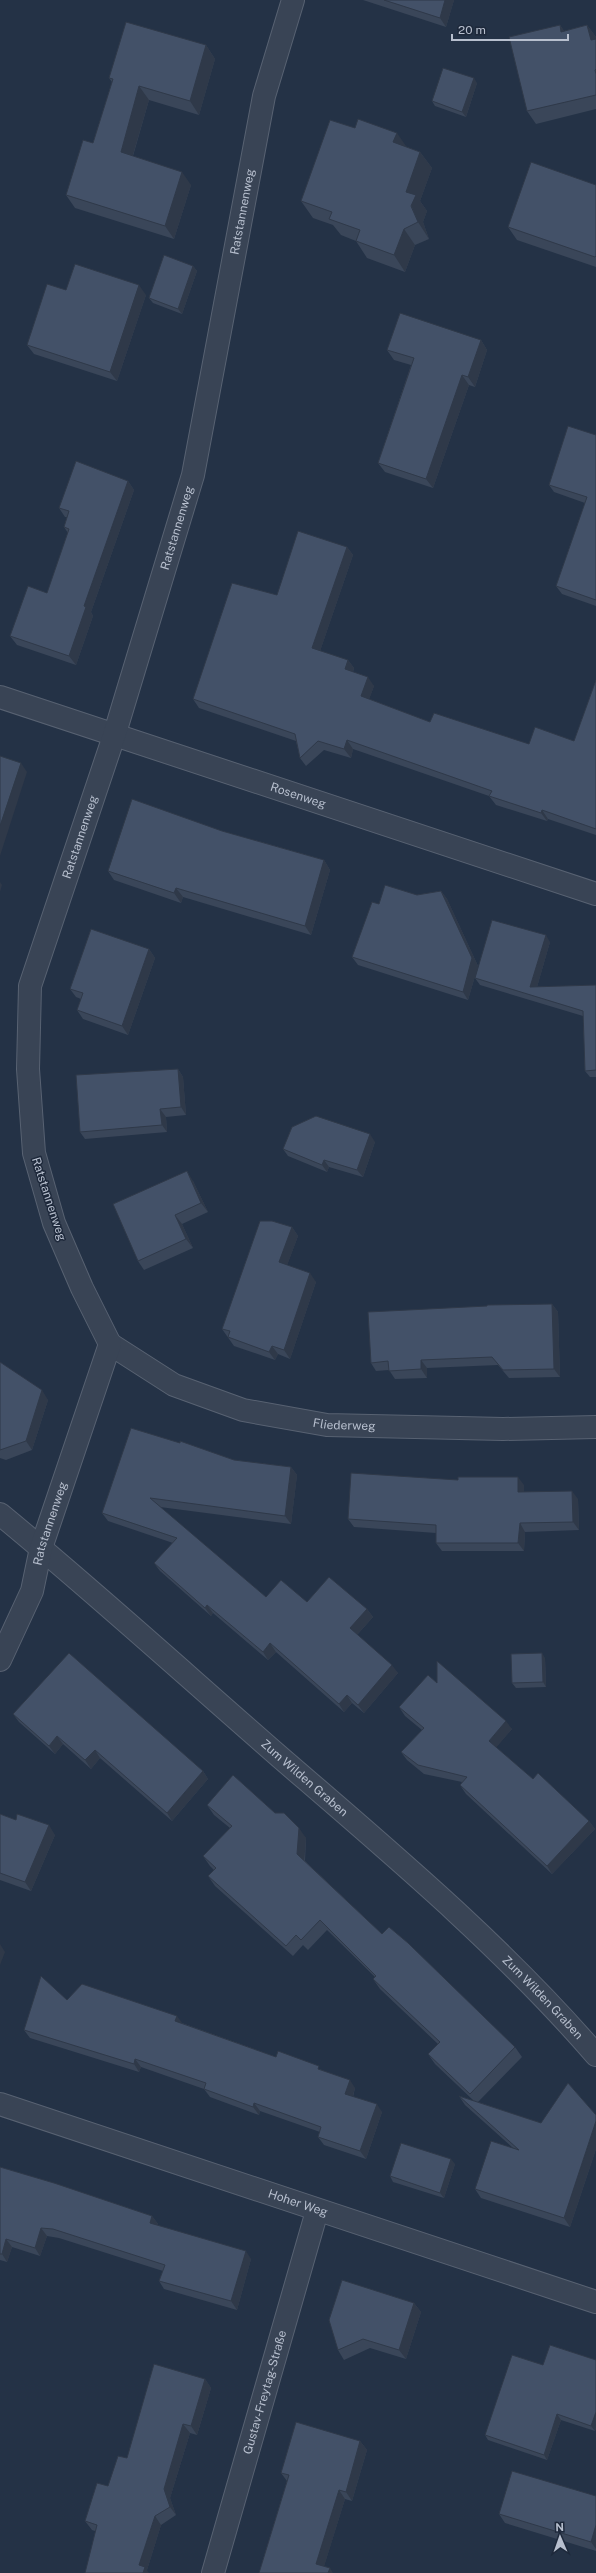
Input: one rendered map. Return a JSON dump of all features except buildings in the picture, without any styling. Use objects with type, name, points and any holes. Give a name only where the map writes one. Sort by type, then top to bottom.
[{"type":"street","name":"Ratstannenweg","points":[[0,1660],[32,1591],[41,1548],[110,1344],[82,1288],[54,1223],[34,1153],[28,1069],[30,986],[114,736],[193,475],[264,96],[293,0]]},
{"type":"street","name":"Rosenweg","points":[[0,697],[114,736],[596,894]]},
{"type":"street","name":"Fliederweg","points":[[110,1344],[174,1385],[243,1410],[327,1425],[503,1429],[596,1427]]},
{"type":"street","name":"Zum Wilden Graben","points":[[0,1514],[356,1823],[483,1938],[574,2029],[596,2055]]},
{"type":"street","name":"Hoher Weg","points":[[0,2104],[317,2211],[596,2302]]},
{"type":"street","name":"Gustav-Freytag-Straße","points":[[213,2573],[317,2211]]}]
